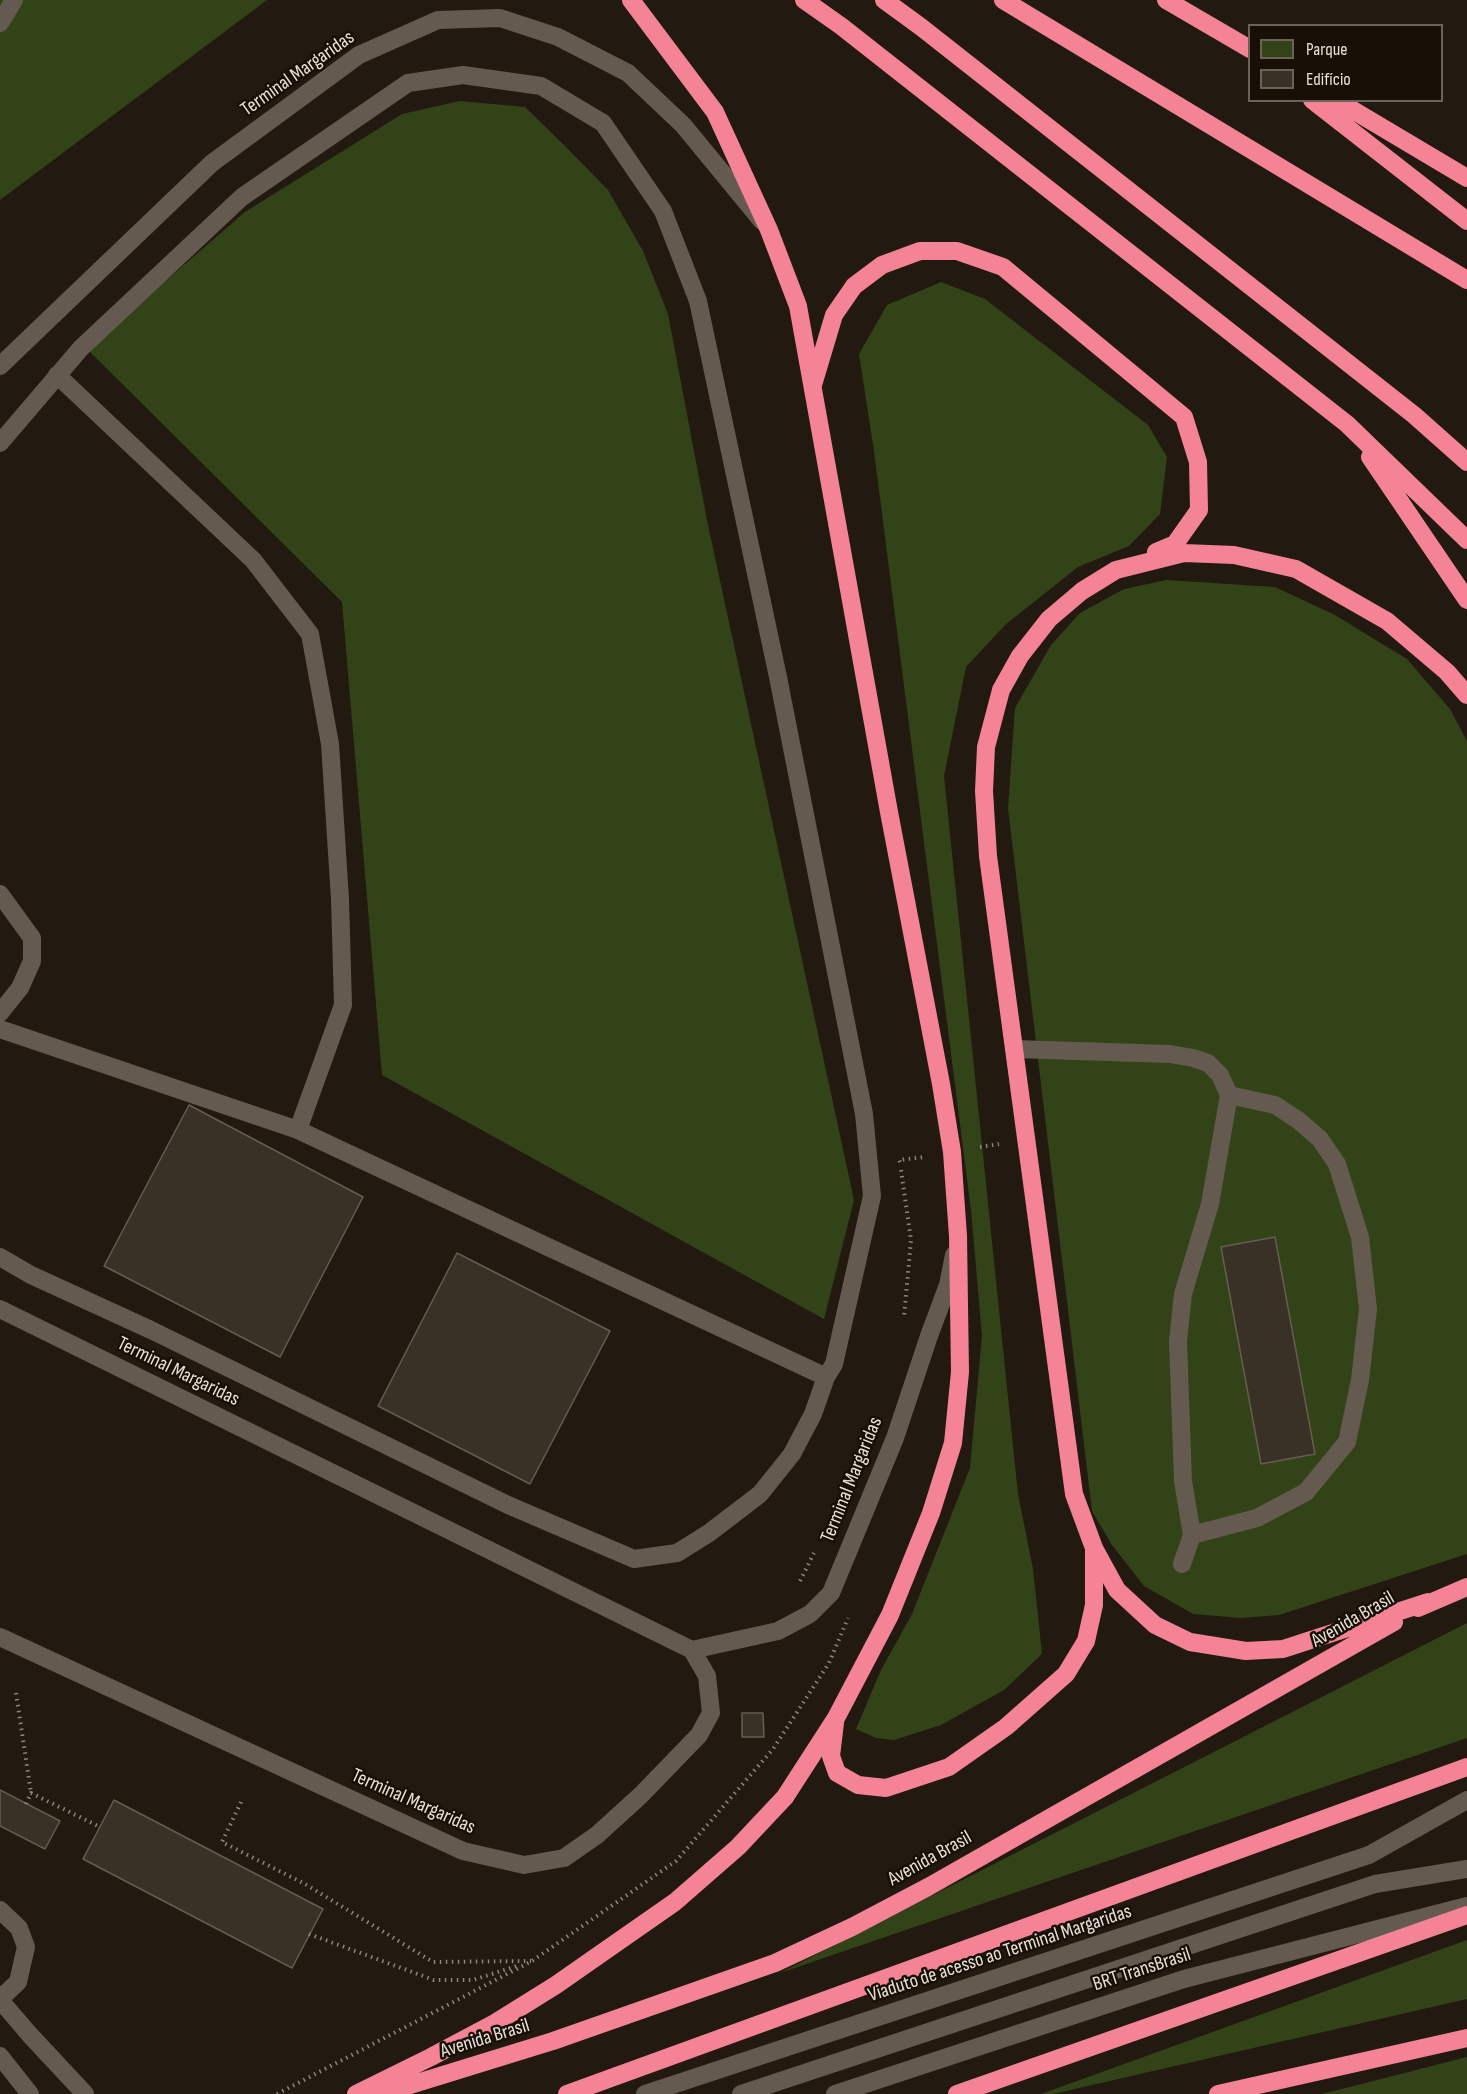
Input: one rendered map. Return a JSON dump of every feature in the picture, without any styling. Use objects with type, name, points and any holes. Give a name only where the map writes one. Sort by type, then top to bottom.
[{"type":"highway","points":[[356,2094],[495,2023],[556,1985],[675,1902],[738,1847],[785,1797],[836,1718],[890,1615],[931,1513],[953,1443],[960,1372],[958,1236],[952,1152],[798,306],[769,230],[715,112],[631,0]]},
{"type":"highway","points":[[804,0],[841,26],[1347,424],[1467,540]]},
{"type":"highway","points":[[884,0],[931,34],[1405,407],[1467,462]]},
{"type":"highway","points":[[1003,0],[1467,280]]},
{"type":"highway","points":[[1166,0],[1248,50]]},
{"type":"highway","points":[[1315,102],[1467,221]]},
{"type":"highway","points":[[1339,102],[1467,178]]},
{"type":"highway","points":[[812,390],[834,315],[854,286],[882,265],[920,251],[957,250],[1003,267],[1184,417],[1198,462],[1199,510],[1175,544],[1116,570],[1082,591],[1048,619],[1020,656],[1001,690],[986,747],[984,791],[988,855],[1074,1494],[1094,1548],[1117,1590],[1155,1625],[1190,1642],[1246,1651],[1283,1649],[1428,1602]]},
{"type":"highway","points":[[1347,424],[1467,600]]},
{"type":"highway","points":[[1116,570],[1184,553],[1234,555],[1296,569],[1387,621],[1448,672],[1467,695]]},
{"type":"highway","points":[[836,1718],[831,1756],[837,1773],[858,1785],[885,1788],[949,1767],[1006,1727],[1066,1674],[1086,1641],[1094,1605],[1094,1548]]},
{"type":"highway","name":"Avenida Brasil","points":[[381,2094],[553,2042],[676,1999],[794,1954],[852,1927],[928,1887],[1428,1602],[1467,1587]]},
{"type":"highway","points":[[567,2094],[1467,1767]]},
{"type":"highway","points":[[957,2094],[1467,1915]]},
{"type":"highway","points":[[1218,2094],[1467,2038]]},
{"type":"lane","points":[[0,23],[14,0]]},
{"type":"lane","name":"Terminal Margaridas","points":[[0,366],[212,163],[359,55],[438,20],[500,18],[558,37],[628,73],[683,125],[769,230]]},
{"type":"lane","points":[[0,443],[81,348],[242,197],[408,83],[463,75],[541,86],[603,123],[663,211],[698,301],[778,677],[864,1114],[872,1196],[834,1364],[826,1377],[813,1414],[792,1454],[760,1494],[709,1533],[678,1553],[634,1559],[508,1505],[152,1330],[31,1275],[0,1257]]},
{"type":"lane","points":[[57,375],[254,560],[310,634],[330,744],[340,898],[343,1005],[298,1130]]},
{"type":"lane","points":[[0,894],[32,938],[32,961],[20,988],[0,1013]]},
{"type":"lane","points":[[0,1029],[298,1130],[826,1377]]},
{"type":"lane","points":[[1015,1049],[1170,1054],[1193,1058],[1208,1063],[1220,1075],[1229,1095],[1210,1204],[1183,1294],[1178,1341],[1183,1481],[1192,1535],[1182,1564]]},
{"type":"lane","points":[[1192,1535],[1257,1518],[1306,1492],[1347,1442],[1360,1380],[1368,1309],[1360,1237],[1337,1164],[1320,1139],[1298,1120],[1275,1105],[1229,1095]]},
{"type":"lane","name":"Terminal Margaridas","points":[[692,1650],[778,1631],[810,1614],[831,1593],[895,1438],[948,1285],[958,1236]]},
{"type":"lane","name":"Terminal Margaridas","points":[[0,1309],[692,1650],[707,1676],[711,1713],[699,1735],[641,1795],[597,1835],[564,1858],[524,1865],[463,1851],[0,1637]]},
{"type":"lane","name":"Viaduto de acesso ao Terminal Margaridas","points":[[645,2094],[1369,1855],[1467,1800]]},
{"type":"lane","points":[[741,2094],[1375,1884],[1467,1869]]},
{"type":"lane","name":"BRT TransBrasil","points":[[835,2094],[1184,1979],[1467,1906]]},
{"type":"lane","points":[[0,1910],[19,1928],[26,1947],[18,1982],[0,1999],[85,2094]]},
{"type":"lane","points":[[0,2056],[30,2094]]},
{"type":"path","points":[[16,1693],[31,1793],[26,1803]]},
{"type":"path","points":[[31,1793],[100,1827]]},
{"type":"path","points":[[241,1802],[222,1842],[305,1884],[433,1962],[532,1961],[473,1980],[434,1980],[309,1934]]},
{"type":"green space","points":[[0,0],[267,0],[0,200]]},
{"type":"green space","points":[[460,101],[525,107],[567,148],[608,190],[643,251],[668,314],[708,525],[854,1200],[824,1319],[382,1075],[342,602],[87,349],[245,212],[402,114]]},
{"type":"green space","points":[[941,282],[985,299],[1148,425],[1167,457],[1160,514],[1129,546],[1078,567],[1005,625],[966,667],[944,776],[1018,1494],[1033,1569],[1042,1654],[1004,1690],[941,1725],[894,1740],[876,1738],[856,1729],[881,1670],[912,1614],[970,1468],[982,1336],[971,1210],[874,451],[859,354],[887,305]]},
{"type":"green space","points":[[1166,580],[1275,587],[1335,615],[1407,659],[1450,709],[1467,741],[1467,1554],[1279,1615],[1241,1618],[1193,1614],[1144,1586],[1112,1545],[1092,1511],[1008,808],[1015,708],[1051,645],[1080,613],[1124,589]]},
{"type":"green space","points":[[1467,1623],[1467,1738],[780,1973]]},
{"type":"green space","points":[[1467,1940],[1467,1999],[1053,2094],[1041,2094]]},
{"type":"green space","points":[[1467,2057],[1467,2094],[1322,2094]]},
{"type":"building","points":[[189,1105],[363,1197],[280,1357],[104,1266]]},
{"type":"building","points":[[1275,1237],[1315,1454],[1261,1464],[1221,1247]]},
{"type":"building","points":[[457,1253],[610,1331],[530,1484],[378,1406]]},
{"type":"building","points":[[742,1713],[763,1713],[764,1737],[742,1737]]},
{"type":"building","points":[[0,1790],[60,1821],[45,1849],[0,1826]]},
{"type":"building","points":[[114,1800],[323,1909],[292,1968],[83,1859]]}]
